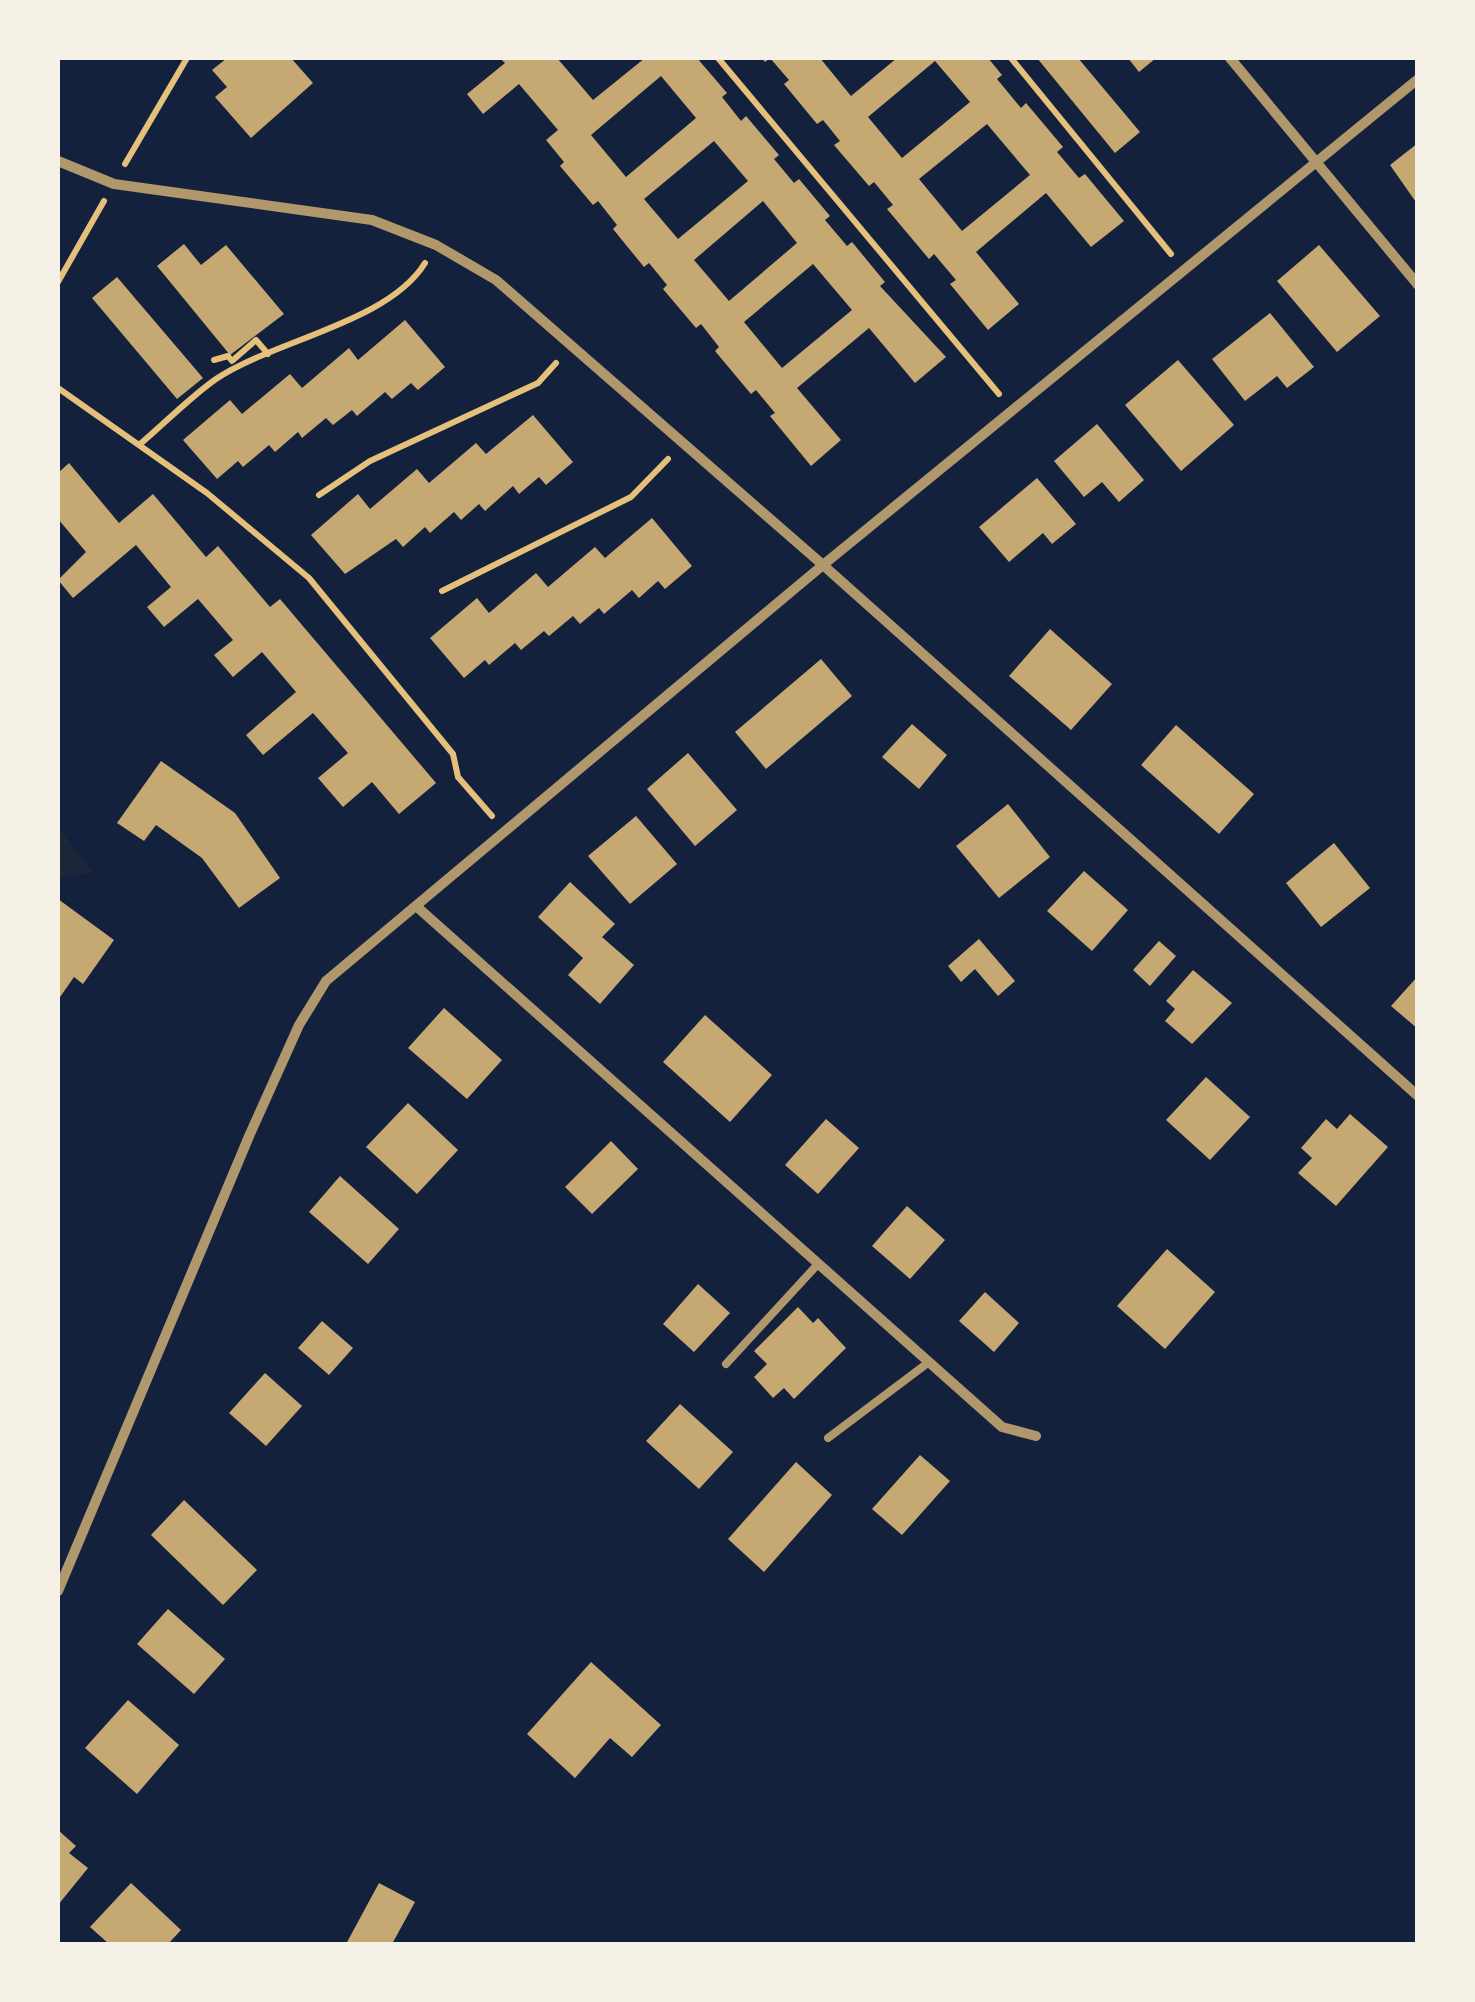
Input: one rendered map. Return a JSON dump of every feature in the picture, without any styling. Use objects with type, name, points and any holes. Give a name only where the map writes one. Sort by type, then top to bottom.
[{"type":"street","points":[[1230,58],[1418,285]]},
{"type":"street","points":[[58,1591],[299,1025],[326,981],[823,565],[1418,79]]},
{"type":"street","points":[[58,161],[114,184],[372,220],[436,245],[496,280],[823,565],[1418,1096]]},
{"type":"street","points":[[416,906],[1002,1428],[1036,1436]]},
{"type":"lane","points":[[726,1364],[818,1264]]},
{"type":"lane","points":[[828,1438],[928,1362]]},
{"type":"path","points":[[114,184],[187,58]]},
{"type":"path","points":[[718,58],[1013,411]]},
{"type":"path","points":[[1010,58],[1184,270]]},
{"type":"path","points":[[58,282],[96,214]]},
{"type":"path","points":[[139,445],[217,379],[384,300],[414,280],[436,245]]},
{"type":"path","points":[[214,360],[228,356],[232,361],[256,340],[268,354]]},
{"type":"path","points":[[319,495],[370,461],[538,382],[571,346]]},
{"type":"path","points":[[58,388],[208,494],[310,578],[453,754],[458,777],[505,832]]},
{"type":"path","points":[[442,591],[631,497],[684,444]]},
{"type":"shaded area","points":[[58,827],[94,873],[58,877]]},
{"type":"building","points":[[227,58],[291,58],[313,83],[251,138],[215,97],[227,87],[212,70]]},
{"type":"building","points":[[500,58],[557,58],[593,100],[645,58],[697,58],[727,93],[722,97],[741,121],[746,116],[779,155],[774,159],[794,183],[799,179],[830,216],[825,220],[847,246],[852,242],[885,282],[880,286],[946,357],[915,383],[869,328],[797,388],[841,440],[811,466],[770,416],[775,413],[756,390],[751,394],[715,351],[719,347],[701,324],[696,328],[663,289],[667,285],[649,263],[644,267],[613,229],[617,225],[598,201],[593,205],[560,166],[564,162],[546,140],[558,130],[519,84],[483,114],[467,94],[505,63]],"holes":[[[661,76],[696,118],[626,177],[591,135]],[[714,141],[748,181],[678,239],[644,199]],[[763,201],[797,243],[729,301],[694,260]],[[813,264],[852,310],[782,368],[744,322]]]},
{"type":"building","points":[[770,58],[820,58],[851,96],[897,58],[988,58],[1002,75],[997,79],[1021,108],[1026,103],[1063,147],[1057,152],[1079,178],[1085,174],[1124,221],[1091,247],[1046,193],[976,252],[1019,304],[988,330],[950,284],[956,280],[934,254],[929,259],[887,209],[893,205],[874,182],[869,186],[834,145],[840,141],[823,120],[817,124],[784,84],[789,80]],"holes":[[[935,61],[970,102],[902,158],[868,117]],[[987,124],[1030,175],[962,231],[919,179]]]},
{"type":"building","points":[[1037,58],[1078,58],[1140,132],[1115,153]]},
{"type":"building","points":[[1128,58],[1156,58],[1139,72]]},
{"type":"building","points":[[1418,143],[1418,205],[1390,165]]},
{"type":"building","points":[[184,244],[201,265],[226,245],[284,314],[230,355],[157,266]]},
{"type":"building","points":[[1319,245],[1380,316],[1337,352],[1277,281]]},
{"type":"building","points":[[117,277],[203,378],[177,399],[92,298]]},
{"type":"building","points":[[1270,313],[1314,367],[1287,388],[1277,376],[1245,401],[1212,359]]},
{"type":"building","points":[[405,320],[445,367],[418,390],[411,383],[392,399],[385,392],[357,416],[352,410],[333,425],[326,418],[302,438],[298,432],[275,452],[269,445],[243,467],[238,461],[217,479],[183,440],[230,400],[242,414],[290,374],[302,388],[349,348],[358,360]]},
{"type":"building","points":[[1178,360],[1234,425],[1181,471],[1125,405]]},
{"type":"building","points":[[533,415],[573,462],[546,485],[539,477],[519,494],[513,486],[485,511],[479,504],[461,520],[454,512],[430,533],[425,527],[403,547],[396,539],[345,574],[311,535],[358,494],[370,509],[417,469],[429,483],[476,443],[486,454]]},
{"type":"building","points":[[1097,424],[1144,480],[1119,502],[1102,482],[1084,497],[1054,461]]},
{"type":"building","points":[[69,463],[119,523],[153,494],[206,557],[218,546],[270,607],[280,599],[436,783],[399,814],[372,782],[343,807],[318,778],[348,753],[313,713],[263,755],[246,735],[296,692],[262,652],[233,677],[214,655],[233,640],[198,599],[164,627],[147,607],[171,587],[136,545],[73,598],[58,580],[86,552],[58,519],[58,473]]},
{"type":"building","points":[[1037,478],[1076,524],[1052,544],[1043,533],[1009,562],[979,527]]},
{"type":"building","points":[[652,518],[692,566],[665,589],[658,581],[639,598],[632,590],[604,614],[599,608],[580,624],[573,616],[549,636],[544,631],[521,650],[515,643],[489,665],[485,660],[464,678],[430,638],[477,598],[489,613],[536,573],[548,587],[595,547],[605,558]]},
{"type":"building","points":[[1050,629],[1112,684],[1071,730],[1009,676]]},
{"type":"building","points":[[821,659],[852,696],[766,769],[735,732]]},
{"type":"building","points":[[912,724],[947,755],[919,789],[882,757]]},
{"type":"building","points":[[1176,725],[1254,794],[1219,834],[1141,765]]},
{"type":"building","points":[[688,753],[737,810],[695,846],[647,789]]},
{"type":"building","points":[[161,761],[235,813],[280,878],[239,908],[202,858],[156,825],[144,841],[117,823]]},
{"type":"building","points":[[1008,804],[1050,857],[999,898],[956,846]]},
{"type":"building","points":[[636,816],[677,864],[630,904],[588,856]]},
{"type":"building","points":[[1334,843],[1370,888],[1321,927],[1286,883]]},
{"type":"building","points":[[1084,871],[1128,910],[1092,951],[1047,911]]},
{"type":"building","points":[[570,882],[615,924],[602,937],[634,965],[600,1004],[568,975],[583,958],[538,917]]},
{"type":"building","points":[[58,899],[114,940],[83,984],[74,977],[58,1000]]},
{"type":"building","points":[[979,939],[1015,981],[998,996],[975,969],[961,982],[948,966]]},
{"type":"building","points":[[1159,941],[1176,956],[1150,986],[1133,970]]},
{"type":"building","points":[[1193,970],[1232,1003],[1192,1044],[1165,1021],[1175,1009],[1166,1001]]},
{"type":"building","points":[[1418,976],[1418,1029],[1391,1006]]},
{"type":"building","points":[[444,1008],[502,1060],[467,1099],[408,1048]]},
{"type":"building","points":[[705,1015],[772,1075],[730,1122],[663,1062]]},
{"type":"building","points":[[1206,1077],[1250,1117],[1210,1160],[1166,1120]]},
{"type":"building","points":[[408,1103],[458,1150],[417,1194],[366,1147]]},
{"type":"building","points":[[1350,1114],[1388,1147],[1336,1206],[1298,1173],[1312,1158],[1301,1148],[1326,1119],[1337,1129]]},
{"type":"building","points":[[826,1119],[859,1148],[818,1194],[785,1165]]},
{"type":"building","points":[[611,1141],[638,1169],[592,1214],[565,1187]]},
{"type":"building","points":[[340,1176],[399,1229],[368,1264],[309,1212]]},
{"type":"building","points":[[907,1206],[945,1240],[910,1279],[872,1246]]},
{"type":"building","points":[[1167,1249],[1215,1292],[1165,1349],[1117,1306]]},
{"type":"building","points":[[698,1284],[730,1313],[694,1352],[663,1324]]},
{"type":"building","points":[[985,1292],[1019,1323],[994,1352],[959,1321]]},
{"type":"building","points":[[798,1307],[813,1323],[818,1318],[846,1348],[794,1399],[784,1388],[773,1398],[754,1377],[767,1364],[754,1351]]},
{"type":"building","points":[[322,1321],[353,1348],[329,1375],[298,1348]]},
{"type":"building","points":[[265,1373],[302,1406],[266,1446],[229,1413]]},
{"type":"building","points":[[680,1404],[733,1452],[699,1489],[646,1441]]},
{"type":"building","points":[[920,1455],[950,1481],[902,1535],[872,1509]]},
{"type":"building","points":[[796,1462],[832,1495],[764,1572],[728,1539]]},
{"type":"building","points":[[184,1500],[257,1570],[223,1605],[151,1535]]},
{"type":"building","points":[[168,1609],[225,1659],[194,1694],[137,1644]]},
{"type":"building","points":[[591,1662],[661,1725],[632,1757],[610,1738],[575,1778],[527,1734]]},
{"type":"building","points":[[128,1700],[179,1745],[137,1794],[85,1748]]},
{"type":"building","points":[[58,1830],[76,1846],[69,1853],[88,1868],[58,1905]]},
{"type":"building","points":[[131,1883],[181,1930],[168,1944],[109,1944],[90,1927]]},
{"type":"building","points":[[379,1883],[415,1902],[392,1944],[346,1944]]}]
